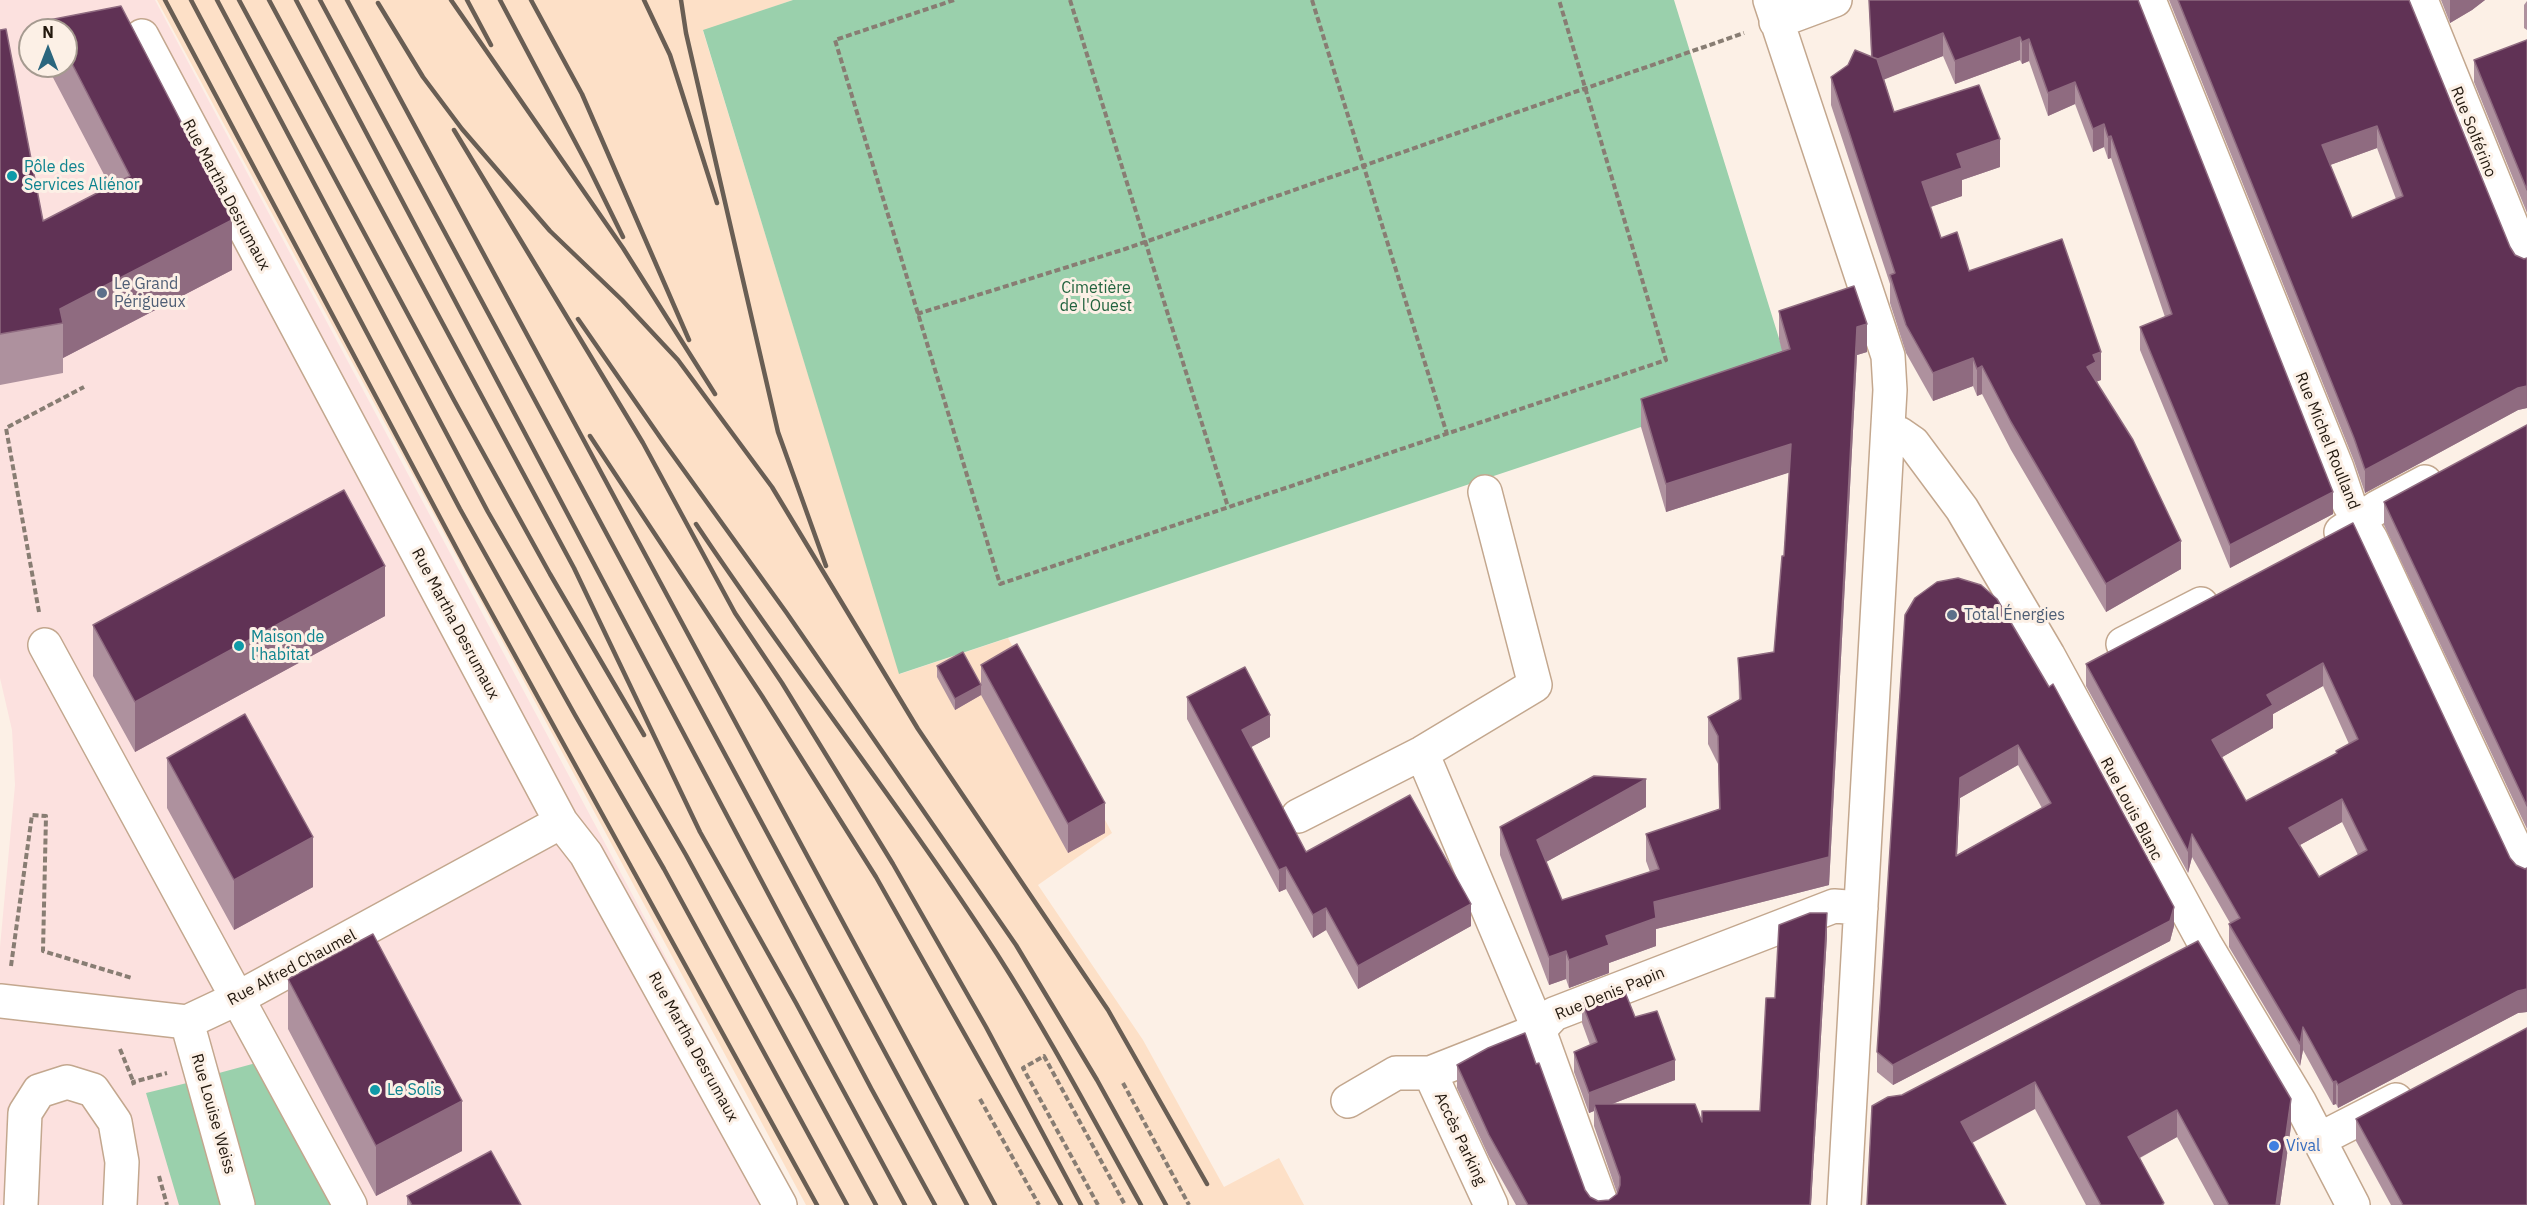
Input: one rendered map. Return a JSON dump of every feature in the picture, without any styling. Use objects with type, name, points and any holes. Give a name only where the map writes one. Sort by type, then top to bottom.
[{"type":"street","points":[[1835,0],[1773,11],[1888,356],[1889,432],[1844,1205]]},
{"type":"street","name":"Rue Michel Roulland","points":[[2150,0],[2337,468],[2349,504],[2371,539],[2527,873]]},
{"type":"street","name":"Rue Solférino","points":[[2421,0],[2527,263]]},
{"type":"street","name":"Rue Martha Desrumaux","points":[[142,36],[561,822],[586,854],[780,1205]]},
{"type":"street","name":"Rue Louis Blanc","points":[[1889,432],[1900,434],[1913,443],[1962,508],[2048,655],[2194,950],[2320,1139],[2353,1205]]},
{"type":"street","points":[[2318,545],[2378,507],[2448,470]]},
{"type":"street","points":[[1298,816],[1422,753],[1535,685],[1485,492]]},
{"type":"street","points":[[2123,644],[2225,592]]},
{"type":"street","points":[[45,645],[350,1205]]},
{"type":"street","points":[[1348,1101],[1396,1073],[1430,1073],[1539,1030],[1422,753]]},
{"type":"street","name":"Rue Alfred Chaumel","points":[[187,1022],[238,998],[561,822]]},
{"type":"street","name":"Rue Denis Papin","points":[[1602,1205],[1539,1030],[1554,1014],[1834,906],[1861,908]]},
{"type":"street","points":[[5,986],[187,1022]]},
{"type":"street","name":"Rue Louise Weiss","points":[[187,1022],[238,1205]]},
{"type":"street","name":"Accès Parking","points":[[1430,1073],[1491,1205]]},
{"type":"street","points":[[21,1205],[25,1113],[39,1091],[67,1082],[93,1090],[115,1122],[122,1162],[120,1205]]},
{"type":"street","points":[[2320,1139],[2424,1086]]},
{"type":"street","points":[[1849,1107],[1882,1106]]},
{"type":"path","points":[[954,0],[835,40],[1000,584],[1666,360],[1560,0]]},
{"type":"path","points":[[1070,0],[1228,507]]},
{"type":"path","points":[[1312,0],[1447,434]]},
{"type":"path","points":[[917,314],[1144,242],[1585,87],[1773,11]]},
{"type":"path","points":[[45,645],[6,428],[84,387]]},
{"type":"path","points":[[5,986],[32,815],[46,816],[43,951],[139,980]]},
{"type":"path","points":[[120,1049],[133,1082]]},
{"type":"path","points":[[1098,1205],[1023,1068],[1044,1056],[1125,1205]]},
{"type":"path","points":[[1123,1083],[1189,1205]]},
{"type":"path","points":[[980,1099],[1039,1205]]},
{"type":"shaded area","points":[[0,0],[155,0],[798,1205],[0,1205],[0,947],[15,785],[12,730],[0,678]]},
{"type":"shaded area","points":[[157,0],[793,0],[703,31],[900,674],[1008,638],[1112,833],[1038,885],[1143,1040],[1224,1187],[1279,1158],[1304,1205],[806,1205]]},
{"type":"green space","name":"Cimetière de l'Ouest","points":[[793,0],[1674,0],[1791,377],[899,674],[703,30]]},
{"type":"green space","points":[[256,1063],[335,1205],[254,1205],[219,1073]]},
{"type":"green space","points":[[187,1083],[221,1205],[179,1205],[146,1093]]},
{"type":"building","points":[[1869,0],[2138,0],[2333,492],[2230,545],[2140,327],[2172,314],[2111,136],[2108,137],[2104,124],[2093,129],[2075,82],[2048,93],[2029,39],[2022,42],[2020,37],[1955,61],[1943,33],[1878,59],[1872,57]]},
{"type":"building","points":[[2178,0],[2409,0],[2510,247],[2515,255],[2527,258],[2527,386],[2518,388],[2365,470]],"holes":[[[2377,126],[2403,196],[2352,218],[2322,145]]]},
{"type":"building","points":[[121,6],[232,220],[60,309],[63,323],[0,334],[0,30],[6,29],[43,221],[130,176],[78,75],[78,18],[59,18]]},
{"type":"building","points":[[2527,40],[2527,190],[2474,60]]},
{"type":"building","points":[[1855,50],[1877,59],[1894,112],[1979,85],[2000,139],[1957,154],[1962,168],[1922,182],[1941,238],[1957,232],[1969,271],[2062,239],[2101,352],[2093,355],[2096,362],[2087,367],[2133,440],[2181,541],[2106,584],[2011,422],[1982,366],[1977,369],[1973,358],[1933,373],[1906,325],[1890,275],[1895,273],[1831,77],[1848,65]]},
{"type":"building","points":[[1854,286],[1867,324],[1857,327],[1829,857],[1654,902],[1656,918],[1606,936],[1609,945],[1569,960],[1566,951],[1549,957],[1500,827],[1594,776],[1646,779],[1537,840],[1562,900],[1659,869],[1646,834],[1720,809],[1718,736],[1708,717],[1741,699],[1738,658],[1774,652],[1782,556],[1784,556],[1791,444],[1666,484],[1641,399],[1790,349],[1779,311]]},
{"type":"building","points":[[2527,425],[2527,806],[2384,502]]},
{"type":"building","points":[[344,490],[385,566],[135,702],[93,625]]},
{"type":"building","points":[[2353,523],[2510,858],[2516,865],[2527,868],[2527,989],[2518,991],[2338,1085],[2336,1081],[2333,1082],[2303,1027],[2300,1044],[2229,924],[2240,918],[2192,834],[2188,851],[2086,664]],"holes":[[[2323,663],[2358,739],[2336,751],[2337,753],[2246,801],[2212,740],[2273,705],[2267,695]],[[2342,799],[2367,850],[2319,877],[2289,828]]]},
{"type":"building","points":[[1958,578],[1981,585],[1997,599],[2049,687],[2053,684],[2174,907],[2170,921],[1893,1065],[1877,1052],[1905,615],[1915,598],[1937,582]],"holes":[[[2018,745],[2051,803],[1956,856],[1960,778]]]},
{"type":"building","points":[[1017,644],[1105,803],[1068,824],[981,665]]},
{"type":"building","points":[[963,652],[981,685],[955,699],[937,666]]},
{"type":"building","points":[[1245,667],[1270,715],[1242,730],[1306,852],[1410,795],[1471,904],[1358,966],[1326,908],[1313,915],[1286,867],[1279,870],[1187,697]]},
{"type":"building","points":[[245,714],[313,837],[234,880],[167,758]]},
{"type":"building","points":[[1810,913],[1827,913],[1810,1205],[1528,1205],[1489,1135],[1457,1065],[1488,1048],[1525,1033],[1536,1064],[1539,1063],[1585,1190],[1590,1197],[1598,1201],[1609,1200],[1617,1194],[1620,1177],[1594,1104],[1695,1104],[1702,1122],[1702,1111],[1760,1111],[1766,998],[1775,998],[1779,925]]},
{"type":"building","points":[[373,934],[462,1101],[376,1146],[288,979]]},
{"type":"building","points":[[2198,941],[2291,1099],[2276,1205],[2229,1205],[2177,1110],[2128,1137],[2164,1203],[2161,1205],[2101,1205],[2035,1082],[1961,1122],[2006,1205],[1867,1205],[1872,1106],[1888,1097],[1902,1095]]},
{"type":"building","points":[[1623,987],[1635,1017],[1657,1011],[1675,1060],[1589,1093],[1574,1052],[1597,1042],[1582,1003]]},
{"type":"building","points":[[2527,1028],[2527,1205],[2403,1205],[2356,1119]]},
{"type":"building","points":[[491,1151],[521,1205],[412,1205],[407,1196]]},
{"type":"railway","points":[[165,0],[469,572],[817,1205]]},
{"type":"railway","points":[[191,0],[460,509],[664,869],[847,1205]]},
{"type":"railway","points":[[217,0],[488,512],[686,855],[876,1205]]},
{"type":"railway","points":[[239,0],[455,402],[550,574],[644,735]]},
{"type":"railway","points":[[269,0],[574,568],[700,832],[905,1205]]},
{"type":"railway","points":[[296,0],[935,1205]]},
{"type":"railway","points":[[320,0],[967,1205]]},
{"type":"railway","points":[[347,0],[995,1205]]},
{"type":"railway","points":[[451,0],[623,248],[715,394]]},
{"type":"railway","points":[[467,0],[491,45]]},
{"type":"railway","points":[[500,0],[623,237]]},
{"type":"railway","points":[[531,0],[582,94],[689,340]]},
{"type":"railway","points":[[644,0],[670,55],[717,203]]},
{"type":"railway","points":[[681,0],[686,33],[778,432],[826,566]]},
{"type":"railway","points":[[378,3],[423,77],[462,129],[550,231],[622,300],[678,360],[772,487],[918,729],[1108,1010],[1207,1184]]},
{"type":"railway","points":[[454,130],[643,443],[735,613],[782,683],[893,864],[986,1027],[1081,1205]]},
{"type":"railway","points":[[578,319],[786,612],[1016,945],[1097,1080],[1166,1205]]},
{"type":"railway","points":[[590,436],[762,696],[876,877],[1061,1205]]},
{"type":"railway","points":[[696,524],[924,845],[997,954],[1053,1047],[1141,1205]]},
{"type":"place","name":"Pôle des Services Aliénor","points":[[12,176]]},
{"type":"place","name":"Le Grand Périgueux","points":[[102,293]]},
{"type":"place","name":"Total Énergies","points":[[1952,615]]},
{"type":"place","name":"Maison de l'habitat","points":[[239,646]]},
{"type":"place","name":"Le Solis","points":[[375,1090]]},
{"type":"place","name":"Vival","points":[[2274,1146]]}]
